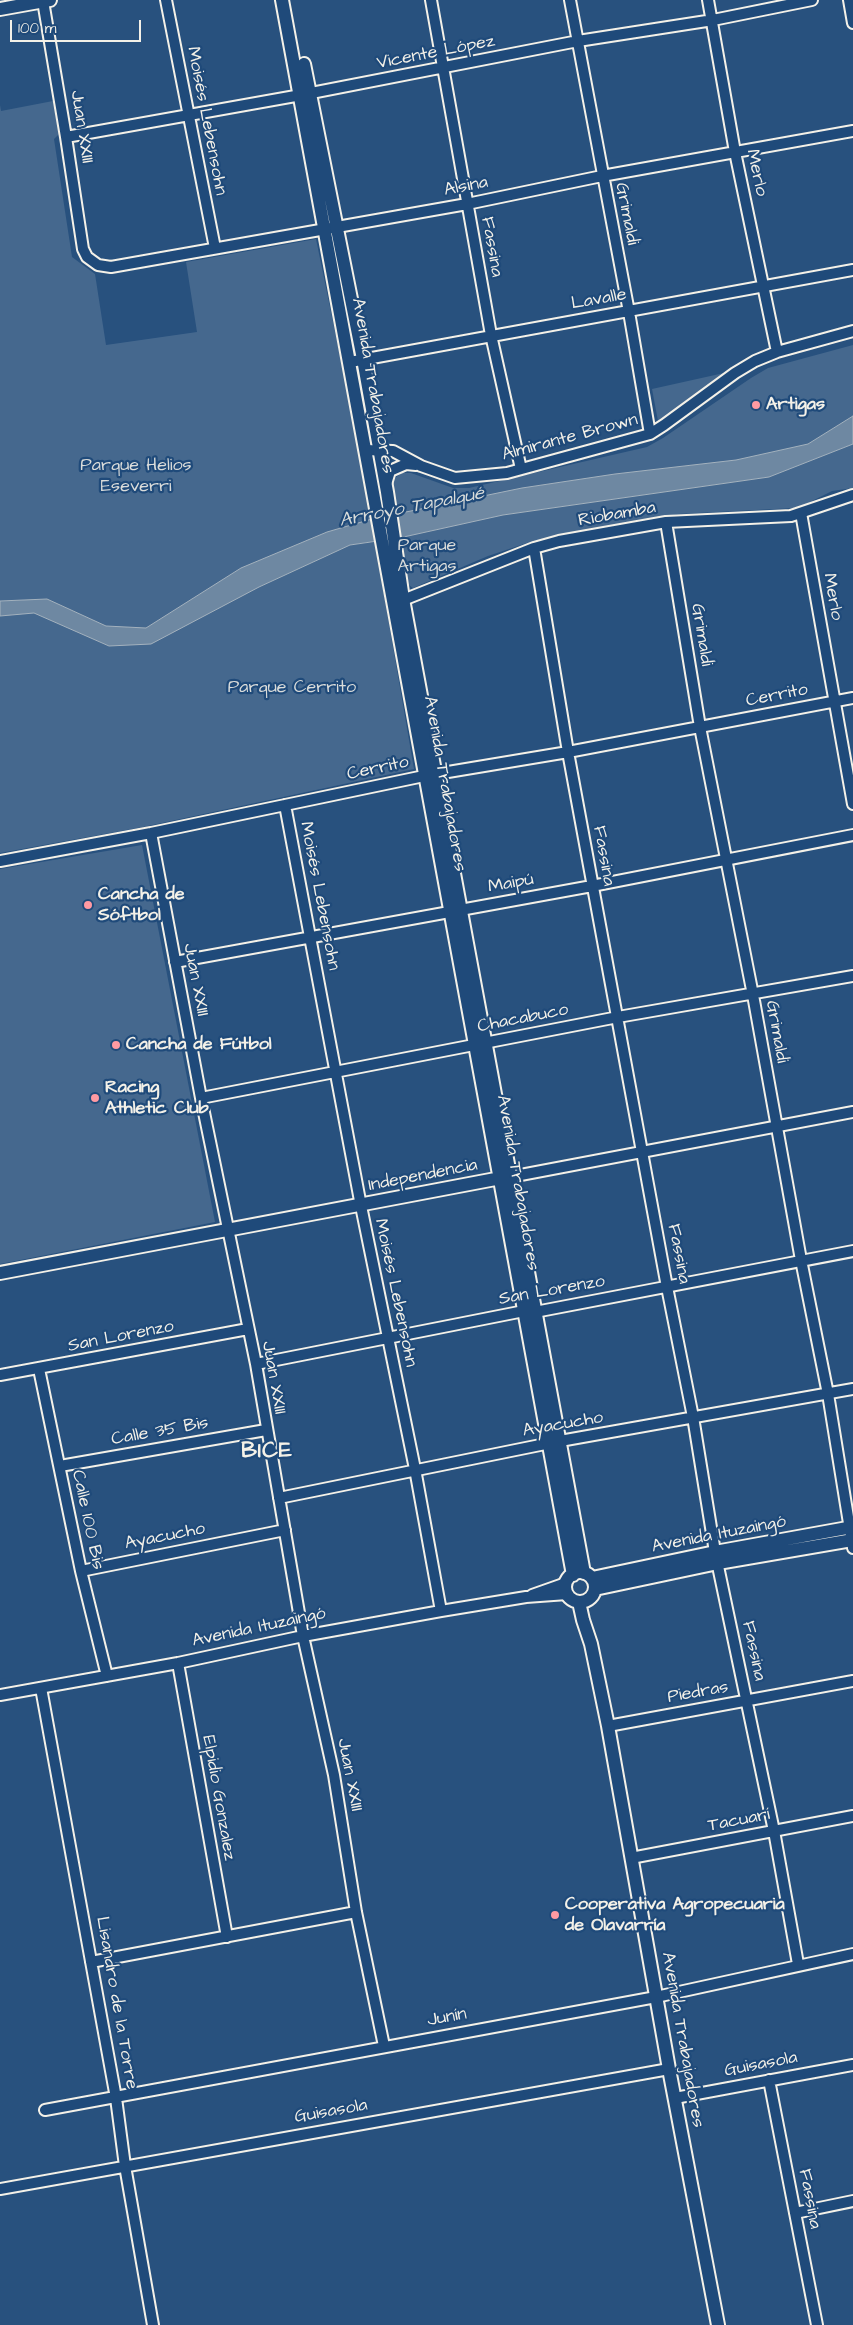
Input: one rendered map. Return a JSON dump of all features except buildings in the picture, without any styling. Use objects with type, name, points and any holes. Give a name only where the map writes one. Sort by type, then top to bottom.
[{"type":"main road","name":"Avenida Trabajadores","points":[[282,0],[305,95]]},
{"type":"main road","name":"Avenida Trabajadores","points":[[291,0],[305,95],[330,227],[365,450],[399,601],[579,1582]]},
{"type":"main road","points":[[2,6],[46,1]]},
{"type":"main road","name":"Avenida Trabajadores","points":[[330,227],[363,359],[380,449],[387,488],[393,574]]},
{"type":"main road","name":"Independencia","points":[[0,1273],[504,1178]]},
{"type":"main road","name":"Avenida Ituzaingó","points":[[579,1582],[717,1557],[851,1527]]},
{"type":"main road","name":"Avenida Ituzaingó","points":[[717,1557],[853,1543]]},
{"type":"main road","points":[[579,1582],[584,1601],[571,1599],[579,1582]]},
{"type":"main road","name":"Avenida Trabajadores","points":[[584,1601],[591,1620],[591,1644],[608,1726],[669,2069],[718,2325]]},
{"type":"street","name":"Moisés Lebensohn","points":[[166,0],[214,248]]},
{"type":"street","name":"Fassina","points":[[431,0],[491,335],[521,469]]},
{"type":"street","name":"Grimaldi","points":[[570,0],[650,434]]},
{"type":"street","name":"Merlo","points":[[708,0],[735,152],[777,352]]},
{"type":"street","name":"Vicente López","points":[[66,137],[305,95],[578,41],[712,20],[812,0]]},
{"type":"street","points":[[849,0],[853,23]]},
{"type":"street","name":"Juan XXIII","points":[[46,1],[83,249],[88,257]]},
{"type":"street","name":"Alsina","points":[[88,257],[98,265],[111,267],[467,204],[602,176],[853,131]]},
{"type":"street","name":"Lavalle","points":[[350,362],[491,335],[764,288],[853,270]]},
{"type":"street","name":"Almirante Brown","points":[[365,450],[380,449],[393,451],[421,466],[455,478],[521,469],[650,434],[664,426],[746,366],[777,352],[853,331]]},
{"type":"street","points":[[387,488],[390,471],[406,464],[421,466]]},
{"type":"street","name":"Riobamba","points":[[399,601],[534,548],[666,522],[801,513],[831,501],[853,495]]},
{"type":"street","name":"Merlo","points":[[801,513],[853,804]]},
{"type":"street","name":"Grimaldi","points":[[666,522],[700,727],[753,995],[801,1260],[828,1394],[853,1543]]},
{"type":"street","name":"Fassina","points":[[534,548],[592,886],[693,1417],[717,1557],[774,1831],[798,1964]]},
{"type":"street","name":"Cerrito","points":[[0,861],[151,833],[431,774],[568,752],[853,698]]},
{"type":"street","name":"Moisés Lebensohn","points":[[285,805],[361,1206],[415,1469],[441,1611]]},
{"type":"street","name":"Juan XXIII","points":[[151,833],[201,1098],[230,1230],[256,1364],[303,1636],[334,1775],[356,1912],[384,2046]]},
{"type":"street","name":"Maipú","points":[[175,962],[592,886],[853,835]]},
{"type":"street","name":"Chacabuco","points":[[201,1098],[618,1017],[753,995],[853,976]]},
{"type":"street","name":"Independencia","points":[[504,1178],[853,1112]]},
{"type":"street","name":"San Lorenzo","points":[[256,1364],[853,1251]]},
{"type":"street","name":"San Lorenzo","points":[[0,1375],[248,1329]]},
{"type":"street","name":"Calle 100 Bis","points":[[39,1369],[81,1571],[107,1676]]},
{"type":"street","name":"Ayacucho","points":[[279,1498],[554,1442],[853,1389]]},
{"type":"street","name":"Calle 35 Bis","points":[[60,1466],[266,1430]]},
{"type":"street","name":"Ayacucho","points":[[81,1571],[285,1530]]},
{"type":"street","name":"Avenida Ituzaingó","points":[[0,1695],[178,1663],[303,1636],[526,1597],[579,1582]]},
{"type":"street","name":"Elpidio Gonzalez","points":[[178,1663],[227,1938]]},
{"type":"street","name":"Piedras","points":[[608,1726],[853,1681]]},
{"type":"street","name":"Lisandro de la Torre","points":[[42,1688],[116,2098],[125,2166],[153,2325]]},
{"type":"street","name":"Tacuarí","points":[[631,1858],[853,1816]]},
{"type":"street","points":[[91,1962],[227,1938],[356,1912]]},
{"type":"street","name":"Junín","points":[[45,2110],[656,1997],[798,1964],[853,1954]]},
{"type":"street","name":"Guisasola","points":[[675,2098],[853,2065]]},
{"type":"street","name":"Guisasola","points":[[0,2189],[669,2069]]},
{"type":"street","name":"Fassina","points":[[769,2080],[817,2325]]},
{"type":"street","points":[[795,2212],[853,2201]]},
{"type":"green space","name":"Parque Helios Eseverri","points":[[53,101],[59,134],[54,139],[72,257],[95,274],[106,345],[197,332],[186,262],[316,239],[367,487],[372,519],[327,532],[241,568],[146,628],[106,626],[47,599],[0,601],[0,105],[1,111]]},
{"type":"green space","name":"Parque Artigas","points":[[853,345],[853,416],[808,444],[736,460],[615,474],[522,488],[395,516],[392,484],[395,478],[402,473],[411,473],[453,488],[469,488],[647,447],[768,368]]},
{"type":"green space","points":[[733,371],[658,421],[652,389]]},
{"type":"green space","name":"Parque Artigas","points":[[853,444],[853,488],[832,491],[795,508],[678,514],[533,541],[488,556],[413,588],[406,583],[399,538],[503,515],[769,477]]},
{"type":"green space","name":"Parque Cerrito","points":[[375,542],[414,769],[143,827],[0,853],[0,616],[34,612],[109,646],[259,587],[350,545]]},
{"type":"green space","name":"Racing Athletic Club","points":[[142,845],[215,1222],[0,1264],[0,869]]},
{"type":"shaded area","points":[[853,416],[853,444],[769,477],[503,515],[399,538],[350,545],[259,587],[151,644],[109,646],[34,613],[0,616],[0,601],[47,599],[106,626],[146,628],[241,568],[327,532],[372,519],[522,488],[615,474],[736,460],[808,444]]},
{"type":"place","name":"Artigas","points":[[756,405]]},
{"type":"place","name":"Cancha de Sóftbol","points":[[88,905]]},
{"type":"place","name":"Cancha de Fútbol","points":[[116,1045]]},
{"type":"place","name":"Racing Athletic Club","points":[[95,1098]]},
{"type":"place","name":"Cooperativa Agropecuaria de Olavarría","points":[[555,1915]]},
{"type":"district","name":"BICE","points":[[267,1452]]},
{"type":"water label","name":"Arroyo Tapalqué","points":[[412,508]]}]
